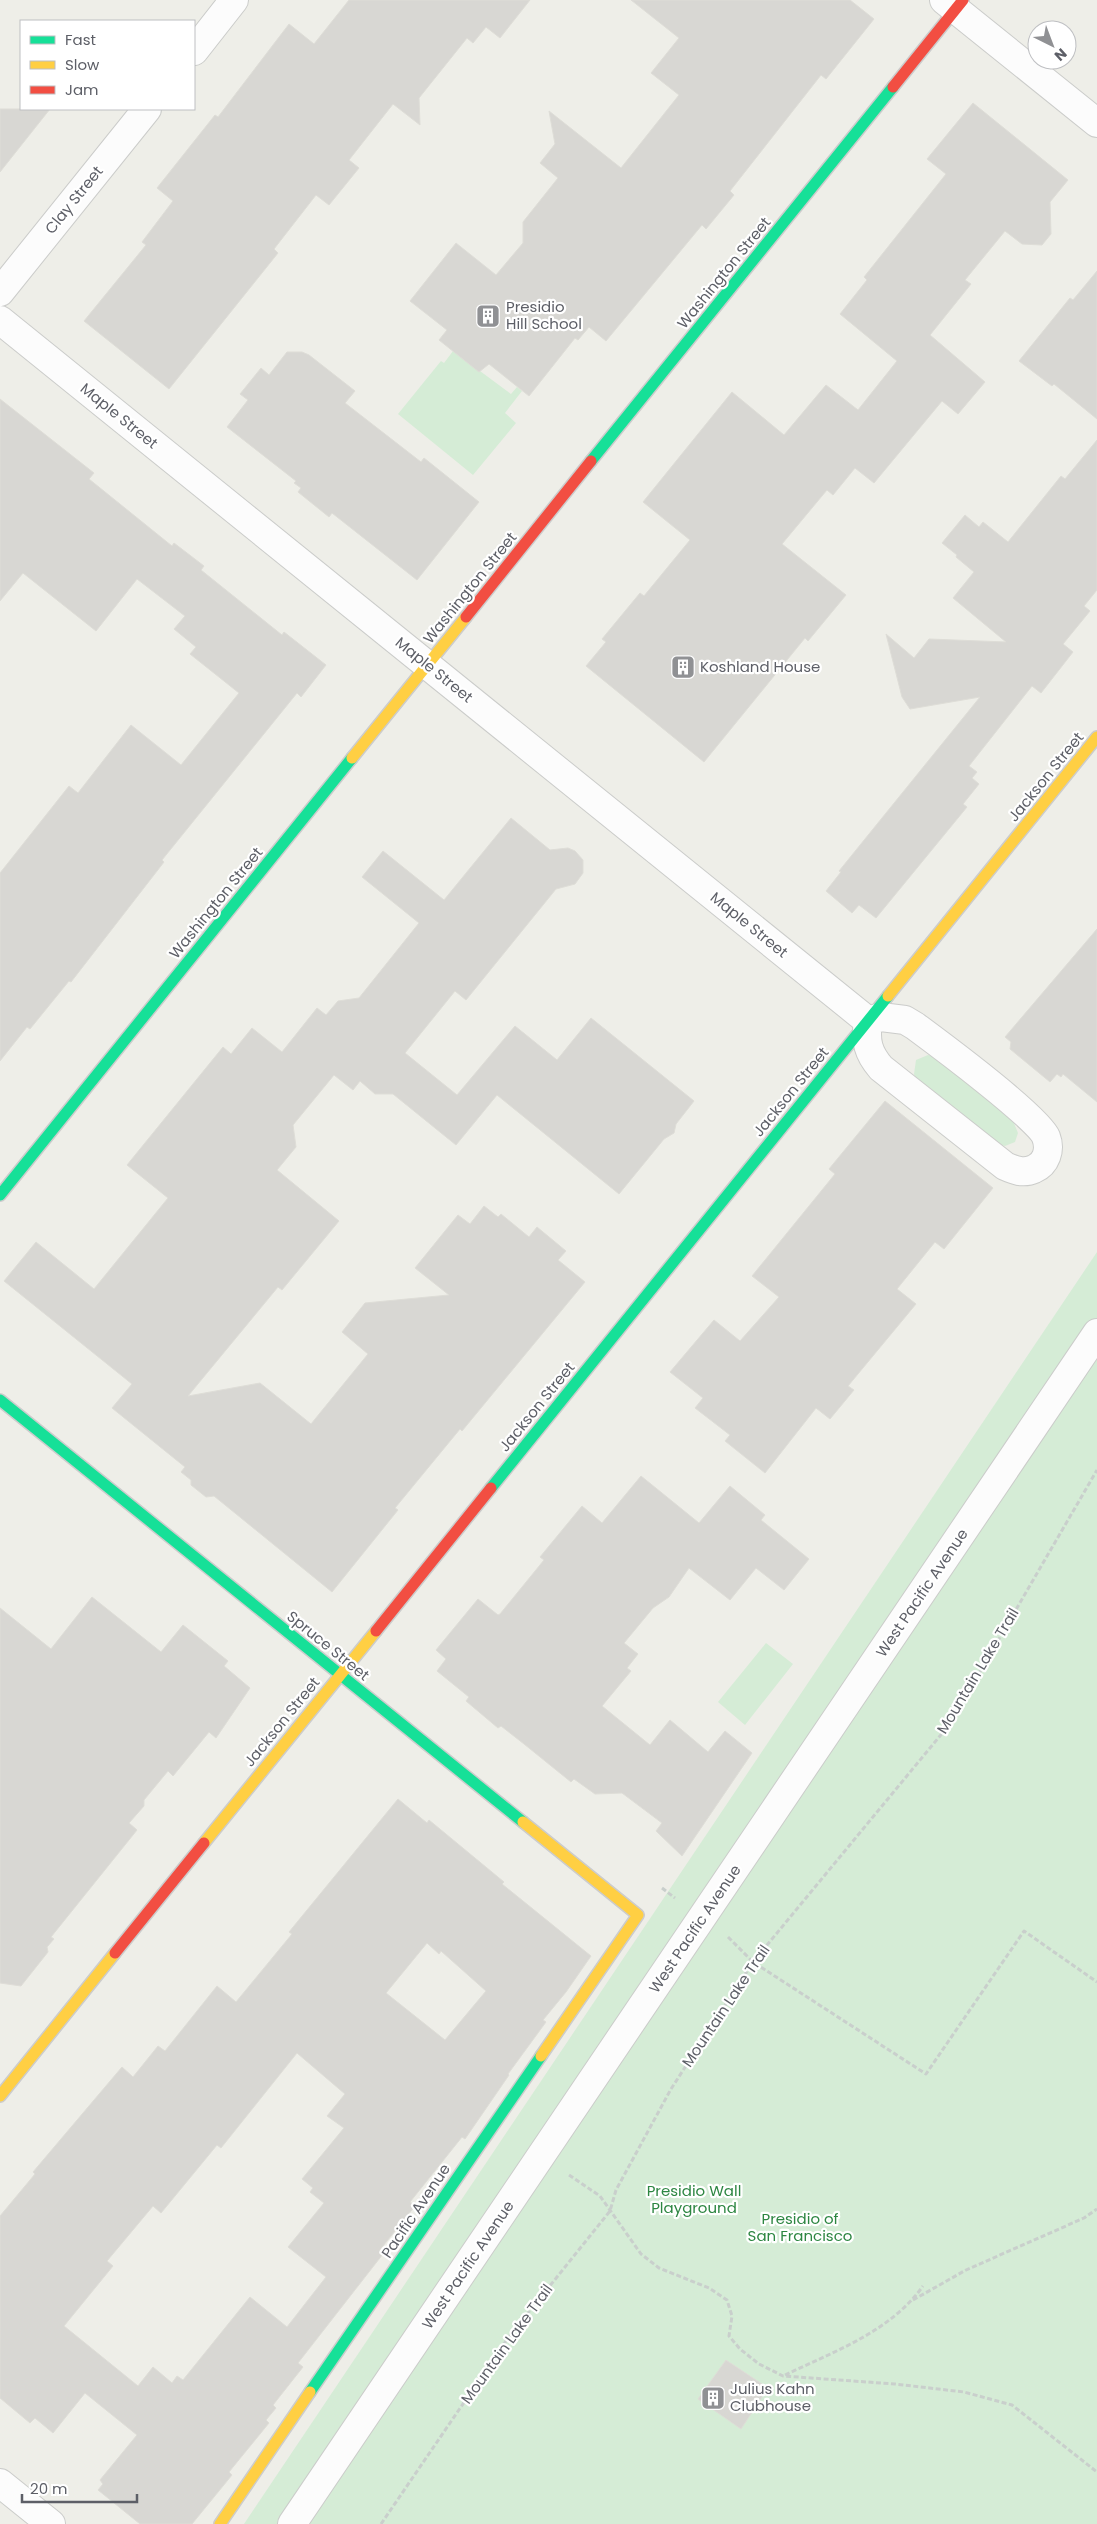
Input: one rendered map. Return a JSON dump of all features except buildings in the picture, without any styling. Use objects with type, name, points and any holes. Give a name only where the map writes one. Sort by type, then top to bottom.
[{"type":"street","points":[[195,50],[234,0]]},
{"type":"street","points":[[954,3],[1097,123]]},
{"type":"street","name":"Washington Street","points":[[0,1195],[427,665],[954,3]]},
{"type":"street","name":"Clay Street","points":[[0,292],[146,110]]},
{"type":"street","name":"Maple Street","points":[[0,320],[868,1021]]},
{"type":"street","name":"Jackson Street","points":[[0,2096],[1097,737]]},
{"type":"street","points":[[887,1018],[905,1020],[1022,1111],[1046,1136],[1048,1151],[1043,1162],[1033,1170],[1018,1172],[1004,1166],[881,1068],[867,1047],[868,1021],[887,1018]]},
{"type":"street","name":"West Pacific Avenue","points":[[292,2524],[1097,1333]]},
{"type":"street","name":"Spruce Street","points":[[0,1400],[638,1915]]},
{"type":"street","name":"Pacific Avenue","points":[[220,2524],[638,1915]]},
{"type":"street","points":[[0,2483],[51,2524]]},
{"type":"path","name":"Mountain Lake Trail","points":[[381,2524],[508,2338],[610,2211],[616,2190],[671,2089],[753,1962],[949,1725],[1097,1470]]},
{"type":"path","points":[[723,1932],[753,1962],[926,2074],[1024,1931],[1097,1982]]},
{"type":"path","points":[[542,2156],[600,2196],[630,2241],[647,2259],[659,2268],[709,2288],[727,2300],[732,2316],[729,2336],[740,2349],[759,2364],[783,2376],[886,2383],[964,2392],[1012,2405],[1097,2472]]},
{"type":"path","points":[[783,2376],[853,2342],[889,2321],[913,2300],[966,2270],[1084,2218],[1097,2209]]},
{"type":"path","points":[[913,2300],[923,2286]]},
{"type":"green space","points":[[453,351],[511,394],[517,387],[522,391],[505,413],[516,423],[473,475],[398,414],[441,361],[444,363]]},
{"type":"green space","points":[[928,1055],[936,1057],[1013,1121],[1018,1133],[1015,1142],[1005,1146],[998,1144],[916,1079],[914,1074],[916,1060]]},
{"type":"green space","name":"Presidio of San Francisco","points":[[1097,1252],[1097,2524],[244,2524]]},
{"type":"green space","points":[[766,1643],[793,1664],[745,1725],[718,1702]]},
{"type":"traffic: fast","points":[[591,461],[893,87]]},
{"type":"traffic: fast","points":[[0,1195],[352,758]]},
{"type":"traffic: fast","points":[[491,1488],[888,996]]},
{"type":"traffic: fast","points":[[0,1400],[523,1822]]},
{"type":"traffic: fast","points":[[310,2392],[541,2056]]},
{"type":"traffic: slow","points":[[352,758],[466,617]]},
{"type":"traffic: slow","points":[[888,996],[1097,737]]},
{"type":"traffic: slow","points":[[204,1843],[376,1631]]},
{"type":"traffic: slow","points":[[523,1822],[638,1915],[541,2056]]},
{"type":"traffic: slow","points":[[0,2096],[115,1953]]},
{"type":"traffic: slow","points":[[220,2524],[310,2392]]},
{"type":"traffic: jam","points":[[893,87],[963,0]]},
{"type":"traffic: jam","points":[[466,617],[591,461]]},
{"type":"traffic: jam","points":[[376,1631],[491,1488]]},
{"type":"traffic: jam","points":[[115,1953],[204,1843]]},
{"type":"place","name":"Presidio Hill School","points":[[488,316]]},
{"type":"place","name":"Koshland House","points":[[683,667]]},
{"type":"place","name":"Julius Kahn Clubhouse","points":[[713,2398]]},
{"type":"park label","name":"Presidio Wall Playground","points":[[694,2200]]}]
